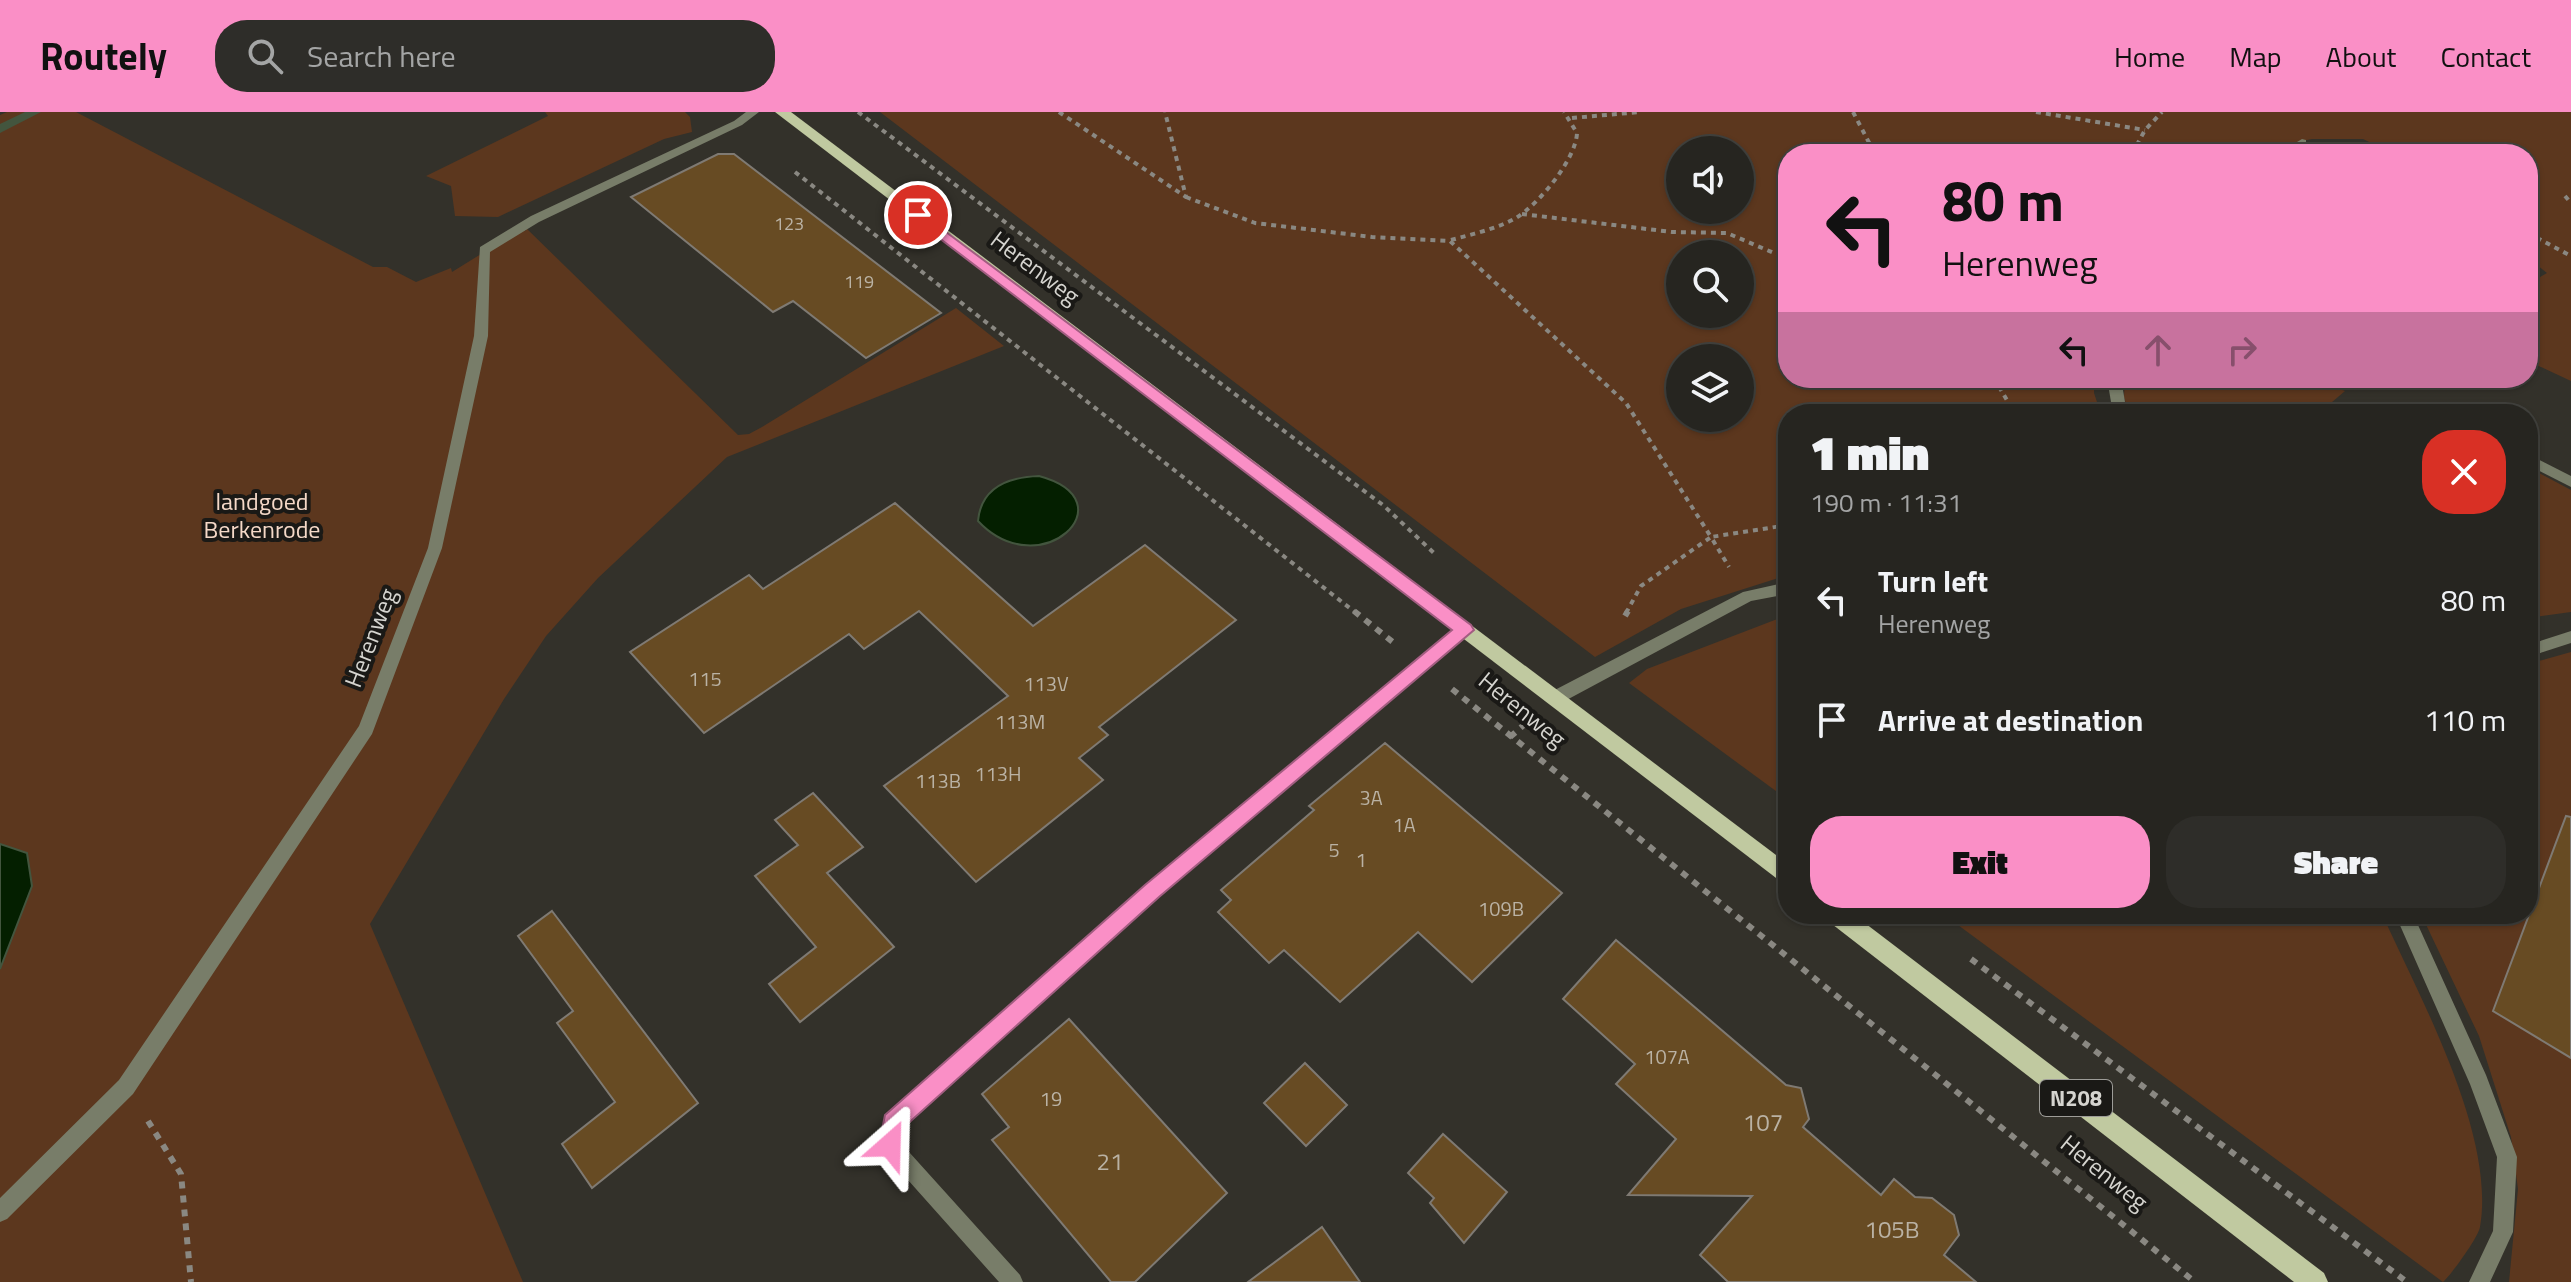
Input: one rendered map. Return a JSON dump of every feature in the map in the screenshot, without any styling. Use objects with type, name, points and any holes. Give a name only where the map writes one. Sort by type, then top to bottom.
[{"type":"main road","name":"Herenweg","points":[[782,112],[1778,869]]},
{"type":"main road","name":"Herenweg","points":[[1849,924],[2315,1282]]},
{"type":"street","name":"Herenweg","points":[[0,1212],[126,1087],[366,729],[435,548],[481,336],[484,250],[535,219],[738,123],[753,112]]},
{"type":"street","points":[[2538,464],[2571,482]]},
{"type":"street","points":[[1555,698],[1748,596],[1778,590]]},
{"type":"street","points":[[1013,1282],[890,1145],[893,1122],[1152,891],[1465,630]]},
{"type":"street","points":[[2538,648],[2571,637]]},
{"type":"street","points":[[2408,924],[2479,1082],[2507,1157],[2503,1232],[2479,1282]]},
{"type":"path","name":"Herenweg","points":[[858,112],[1383,505],[1437,556]]},
{"type":"path","points":[[1059,112],[1186,197],[1255,223],[1372,237],[1450,241],[1489,229],[1522,214],[1571,160],[1578,139],[1572,118],[1564,112]]},
{"type":"path","points":[[1165,112],[1186,197]]},
{"type":"path","points":[[1572,118],[1640,112]]},
{"type":"path","points":[[1853,112],[1870,144]]},
{"type":"path","points":[[2036,112],[2145,130]]},
{"type":"path","points":[[2137,144],[2145,130],[2162,112]]},
{"type":"path","points":[[2302,143],[2335,144]]},
{"type":"path","name":"Herenweg","points":[[793,170],[1424,666],[2195,1282]]},
{"type":"path","points":[[2565,196],[2571,203]]},
{"type":"path","points":[[1522,214],[1672,232],[1727,233],[1778,255]]},
{"type":"path","points":[[2538,238],[2571,256]]},
{"type":"path","points":[[1450,241],[1626,403],[1711,537]]},
{"type":"path","points":[[1623,663],[1618,628],[1641,586],[1711,537],[1778,527]]},
{"type":"path","points":[[1961,952],[2407,1282]]},
{"type":"path","points":[[126,1087],[181,1174],[191,1282]]},
{"type":"green space","name":"landgoed Berkenrode","points":[[7,112],[76,112],[373,267],[387,267],[416,282],[451,268],[452,272],[523,228],[526,231],[526,228],[738,435],[749,434],[762,427],[956,308],[1004,346],[727,457],[598,578],[546,636],[504,699],[370,924],[523,1282],[0,1282],[0,115]]},
{"type":"green space","points":[[545,112],[685,112],[690,117],[692,132],[664,139],[498,217],[455,216],[451,186],[426,176],[548,116]]},
{"type":"green space","points":[[880,112],[2571,112],[2571,381],[2538,366],[2538,278],[2547,273],[2538,266],[2538,144],[2373,144],[2363,139],[2312,139],[2287,144],[1778,144],[1778,388],[2094,388],[2098,404],[1778,404],[1778,578],[1681,609],[1595,657]]},
{"type":"green space","points":[[2124,388],[2337,388],[2345,391],[2330,404],[2126,404]]},
{"type":"green space","points":[[2538,472],[2571,490],[2571,612],[2538,617]]},
{"type":"green space","points":[[1778,619],[1778,793],[1629,683],[1647,669]]},
{"type":"green space","points":[[2571,652],[2571,1282],[2509,1282],[2518,1189],[2511,1137],[2479,1036],[2426,924],[2538,924],[2538,661]]},
{"type":"green space","points":[[1957,924],[2387,924],[2451,1068],[2477,1151],[2482,1191],[2480,1227],[2470,1247],[2443,1282]]},
{"type":"shaded area","points":[[1039,476],[1065,488],[1077,503],[1076,519],[1066,533],[1049,542],[1027,545],[1002,539],[978,521],[985,500],[998,486]]},
{"type":"shaded area","points":[[0,844],[27,853],[32,886],[0,969]]},
{"type":"building","points":[[718,154],[734,154],[941,313],[866,358],[793,301],[773,312],[631,197]]},
{"type":"building","points":[[895,503],[1033,626],[1145,545],[1236,620],[1099,727],[1108,735],[1079,758],[1103,780],[976,882],[884,786],[1008,696],[919,611],[864,649],[849,634],[704,733],[630,652],[749,575],[763,589]]},
{"type":"building","points":[[1385,743],[1562,893],[1472,982],[1418,932],[1340,1002],[1284,950],[1269,963],[1218,912],[1231,900],[1221,890],[1314,810],[1309,806]]},
{"type":"building","points":[[813,793],[863,847],[827,873],[894,947],[800,1022],[769,984],[816,947],[755,876],[798,845],[775,820]]},
{"type":"building","points":[[2566,816],[2571,817],[2571,1058],[2493,1011],[2526,924],[2538,924],[2538,891]]},
{"type":"building","points":[[552,911],[698,1103],[592,1188],[562,1144],[615,1102],[557,1023],[573,1011],[518,936]]},
{"type":"building","points":[[1616,940],[1786,1085],[1801,1088],[1809,1119],[1803,1127],[1881,1195],[1894,1179],[1915,1197],[1932,1198],[1954,1215],[1959,1235],[1944,1255],[1976,1282],[1728,1282],[1700,1255],[1752,1196],[1628,1195],[1676,1139],[1616,1084],[1635,1064],[1563,999]]},
{"type":"building","points":[[1069,1019],[1227,1193],[1135,1282],[1111,1282],[992,1140],[1009,1127],[982,1094]]},
{"type":"building","points":[[1305,1063],[1347,1105],[1306,1146],[1264,1103]]},
{"type":"building","points":[[1443,1134],[1507,1192],[1464,1243],[1430,1203],[1434,1198],[1408,1173]]},
{"type":"building","points":[[1322,1227],[1360,1282],[1248,1282]]},
{"type":"waterway","points":[[0,129],[35,112]]},
{"type":"route","points":[[890,1145],[893,1122],[1152,891],[1465,630],[918,215]]}]
